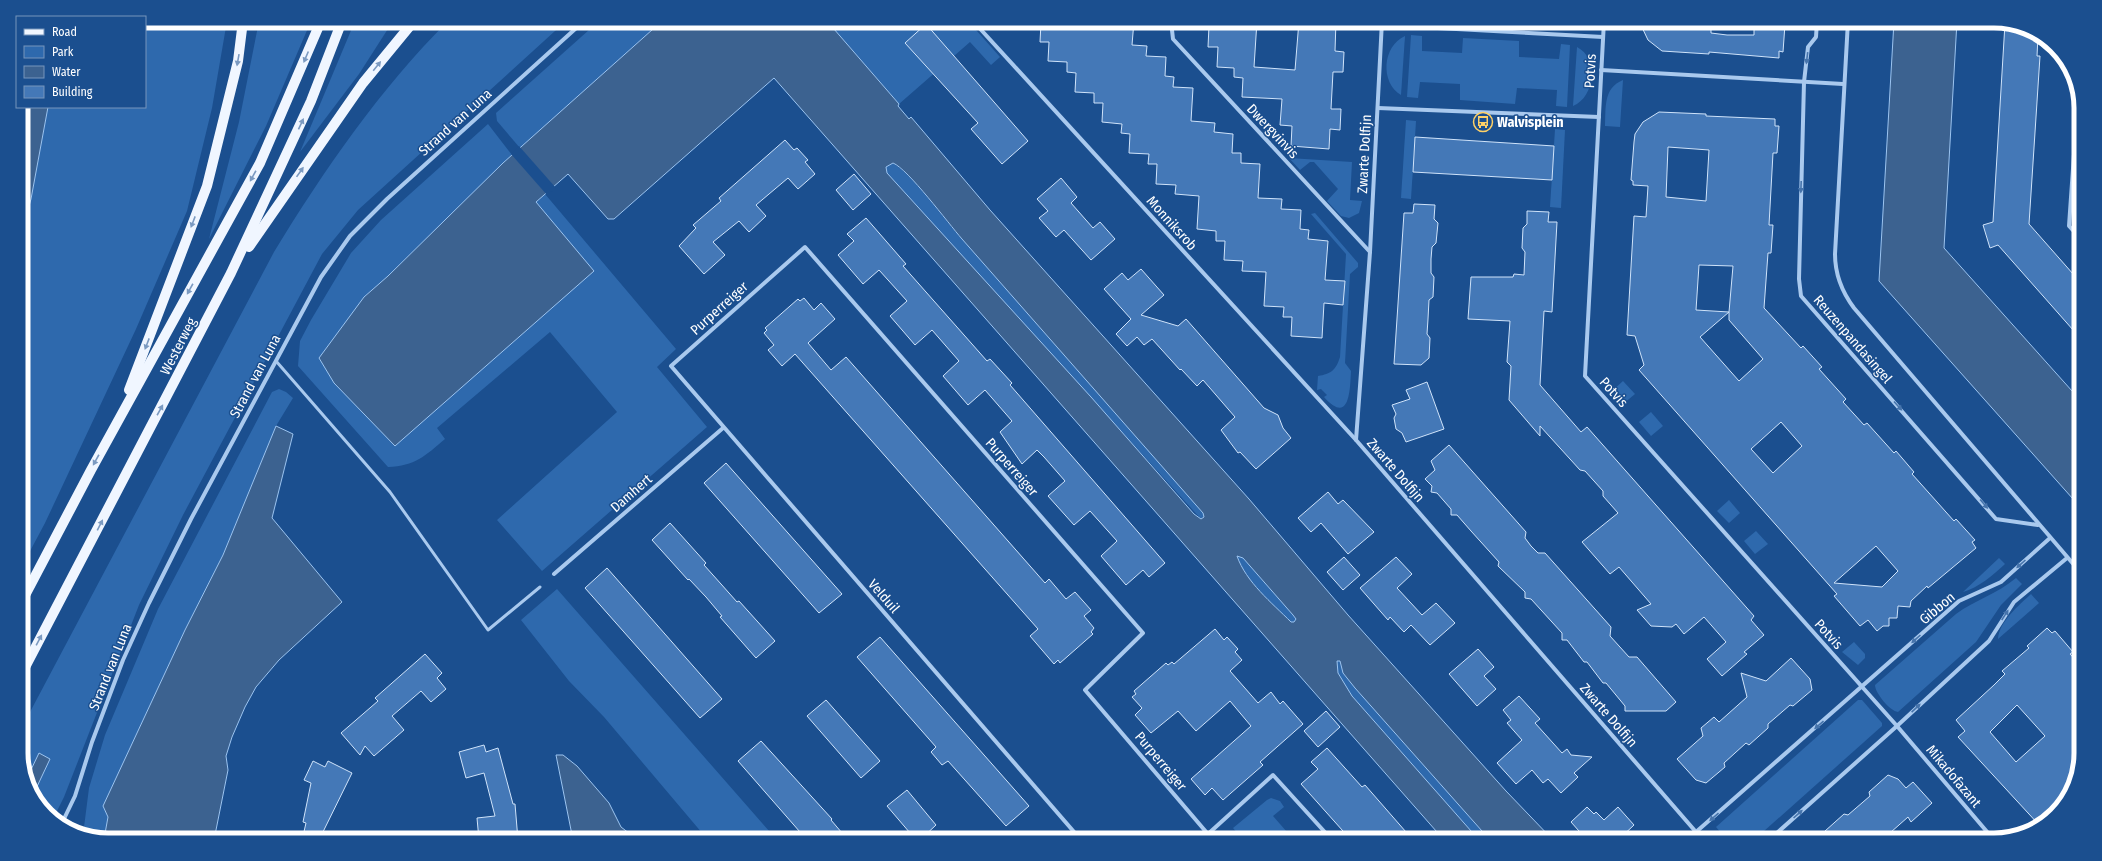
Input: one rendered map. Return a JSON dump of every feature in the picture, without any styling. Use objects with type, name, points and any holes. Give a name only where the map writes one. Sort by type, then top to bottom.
[{"type":"main road","points":[[115,426],[208,186],[238,61],[242,28]]},
{"type":"main road","name":"Westerweg","points":[[28,590],[115,426],[260,163],[318,28]]},
{"type":"main road","name":"Westerweg","points":[[28,662],[231,273],[311,102],[339,28]]},
{"type":"main road","points":[[231,273],[363,83],[408,28]]},
{"type":"street","name":"Strand van Luna","points":[[64,819],[75,796],[92,742],[123,660],[149,602],[191,519],[321,277],[350,236],[386,198],[576,28]]},
{"type":"street","name":"Monniksrob","points":[[979,28],[1356,440]]},
{"type":"street","name":"Dwergvinvis","points":[[1172,28],[1173,39],[1370,252]]},
{"type":"street","name":"Zwarte Dolfijn","points":[[1382,28],[1370,252],[1356,440],[1696,832]]},
{"type":"street","points":[[1461,28],[1603,37]]},
{"type":"street","name":"Potvis","points":[[1604,28],[1585,376],[1862,688]]},
{"type":"street","name":"Reuzenpandasingel","points":[[1817,28],[1816,37],[1808,47],[1804,82],[1799,279],[1801,296],[1996,519],[2038,525]]},
{"type":"street","name":"Reuzenpandasingel","points":[[1847,28],[1843,84],[1835,264],[1844,294],[1854,308],[2074,566]]},
{"type":"street","points":[[1601,70],[1843,84]]},
{"type":"street","points":[[1378,108],[1599,118]]},
{"type":"street","points":[[2074,164],[2069,226],[2074,231]]},
{"type":"street","name":"Purperreiger","points":[[671,366],[805,247],[1143,634],[1085,690],[1207,833]]},
{"type":"street","name":"Velduil","points":[[671,366],[723,428],[1075,833]]},
{"type":"street","name":"Damhert","points":[[554,574],[723,428]]},
{"type":"street","name":"Gibbon","points":[[1696,832],[1862,688],[1959,601],[2001,582],[2050,538]]},
{"type":"street","points":[[1777,833],[1898,726],[1989,641],[2014,602],[2067,558]]},
{"type":"street","points":[[1862,688],[1898,726]]},
{"type":"street","name":"Mikadofazant","points":[[1898,726],[1988,833]]},
{"type":"street","points":[[1209,833],[1273,775],[1326,833]]},
{"type":"lane","points":[[276,361],[390,492],[488,630],[540,587]]},
{"type":"green space","points":[[146,28],[226,28],[212,108],[187,211],[136,329],[45,523],[28,555],[28,210],[48,108],[146,108]]},
{"type":"green space","points":[[258,28],[308,28],[266,126],[209,239],[239,122]]},
{"type":"green space","points":[[352,28],[389,28],[359,74],[300,152]]},
{"type":"green space","points":[[441,28],[558,28],[358,210],[322,254],[183,515],[139,605],[64,797],[56,813],[45,802],[36,788],[32,778],[28,758],[28,716],[274,252],[293,221],[354,131],[399,74]]},
{"type":"green space","points":[[591,28],[654,28],[520,148],[497,121],[496,113]]},
{"type":"green space","points":[[833,28],[974,28],[1000,57],[991,65],[970,42],[899,104]]},
{"type":"green space","points":[[1411,35],[1422,36],[1422,51],[1462,53],[1463,38],[1519,41],[1519,57],[1559,59],[1561,44],[1570,45],[1567,107],[1556,106],[1557,90],[1517,88],[1515,104],[1460,100],[1460,84],[1420,82],[1418,98],[1407,97]]},
{"type":"green space","points":[[1405,36],[1401,95],[1394,89],[1390,82],[1386,65],[1392,48],[1397,41]]},
{"type":"green space","points":[[1577,47],[1584,52],[1589,60],[1592,77],[1586,95],[1573,106]]},
{"type":"green space","points":[[1623,80],[1620,127],[1605,126],[1606,106],[1609,93],[1612,88]]},
{"type":"green space","points":[[1406,120],[1416,121],[1411,199],[1401,198]]},
{"type":"green space","points":[[488,124],[512,155],[388,276],[364,297],[593,271],[536,202],[545,194],[676,349],[657,367],[707,427],[542,571],[497,520],[617,412],[550,332],[437,428],[445,439],[419,459],[405,465],[388,467],[298,366],[300,341],[351,253],[381,220]]},
{"type":"green space","points":[[1555,129],[1565,130],[1561,208],[1550,207]]},
{"type":"green space","points":[[1289,158],[1352,162],[1350,200],[1362,201],[1359,213],[1349,218],[1341,216],[1327,201],[1338,189],[1314,162],[1310,162],[1300,170]]},
{"type":"green space","points":[[890,163],[896,165],[904,171],[933,203],[954,230],[1204,513],[1204,516],[1201,519],[887,173],[886,167]]},
{"type":"green space","points":[[1315,213],[1358,263],[1358,267],[1350,274],[1345,363],[1351,371],[1349,395],[1344,406],[1339,408],[1324,397],[1327,395],[1321,389],[1317,390],[1318,376],[1330,373],[1337,365],[1340,357],[1346,254],[1311,214]]},
{"type":"green space","points":[[1623,381],[1635,394],[1623,404],[1612,391]]},
{"type":"green space","points":[[279,389],[286,392],[293,398],[276,426],[223,555],[185,630],[131,746],[108,817],[105,833],[84,829],[89,788],[105,735],[158,609],[272,392]]},
{"type":"green space","points":[[1651,412],[1663,426],[1651,436],[1639,422]]},
{"type":"green space","points":[[1729,500],[1740,513],[1729,523],[1717,511]]},
{"type":"green space","points":[[1756,531],[1768,544],[1755,554],[1744,541]]},
{"type":"green space","points":[[1237,556],[1243,558],[1293,615],[1296,619],[1294,622],[1291,622],[1253,583],[1241,566]]},
{"type":"green space","points":[[1999,558],[2005,564],[1980,584],[1963,592]]},
{"type":"green space","points":[[2016,578],[2022,584],[2001,605],[1976,642],[1898,712],[1887,705],[1877,692],[1875,685],[1956,614],[2009,584]]},
{"type":"green space","points":[[557,589],[771,833],[702,833],[604,717],[569,681],[521,620]]},
{"type":"green space","points":[[2031,594],[2039,603],[1998,639],[1999,633],[2006,620]]},
{"type":"green space","points":[[1854,642],[1865,654],[1865,658],[1858,665],[1842,652]]},
{"type":"green space","points":[[1337,661],[1340,661],[1343,673],[1355,688],[1484,833],[1473,833],[1352,696],[1338,673]]},
{"type":"green space","points":[[1858,700],[1862,700],[1882,723],[1882,726],[1762,833],[1721,833],[1716,827]]},
{"type":"green space","points":[[1271,798],[1280,801],[1284,807],[1273,816],[1288,833],[1237,833],[1233,828]]},
{"type":"water","points":[[654,28],[833,28],[899,104],[898,106],[909,119],[911,117],[990,210],[1249,499],[1348,615],[1506,791],[1546,833],[1484,833],[1355,688],[1343,673],[1340,661],[1337,661],[1338,673],[1352,696],[1473,833],[1438,833],[774,78],[614,219],[608,219],[568,174],[536,202],[594,271],[395,446],[334,383],[319,358],[364,297],[388,276],[503,163]],"holes":[[[893,163],[900,167],[918,185],[962,239],[1203,513],[1204,517],[1201,519],[1194,514],[1091,397],[887,173],[886,167]],[[1237,556],[1243,558],[1293,615],[1296,619],[1294,622],[1291,622],[1253,583],[1241,566]]]},
{"type":"water","points":[[1894,28],[1957,28],[1944,248],[2074,393],[2074,500],[1879,281]]},
{"type":"water","points":[[28,108],[48,108],[28,210]]},
{"type":"water","points":[[276,426],[293,434],[272,518],[342,602],[279,660],[256,687],[245,707],[232,737],[226,756],[228,770],[215,833],[105,833],[108,817],[103,806],[185,630],[223,555]]},
{"type":"water","points":[[39,753],[50,759],[36,788],[31,771]]},
{"type":"water","points":[[556,755],[563,755],[577,766],[609,803],[621,827],[629,833],[572,833]]},
{"type":"pier","points":[[519,146],[556,188],[547,195],[511,154]]},
{"type":"building","points":[[922,28],[929,28],[1028,141],[1002,164],[971,129],[978,123],[905,43]]},
{"type":"building","points":[[1041,28],[1133,28],[1132,45],[1147,46],[1146,56],[1166,57],[1165,76],[1174,77],[1173,87],[1193,88],[1191,121],[1215,123],[1214,132],[1233,134],[1232,153],[1241,153],[1241,163],[1260,164],[1258,198],[1282,199],[1281,209],[1301,210],[1300,229],[1309,230],[1308,239],[1328,241],[1325,280],[1345,281],[1343,305],[1324,303],[1322,338],[1291,336],[1292,317],[1283,317],[1284,307],[1264,306],[1266,272],[1242,271],[1243,261],[1224,260],[1225,241],[1216,241],[1216,231],[1197,229],[1199,196],[1175,194],[1176,185],[1156,184],[1157,164],[1148,164],[1149,154],[1129,153],[1130,134],[1121,133],[1122,124],[1102,122],[1103,103],[1094,103],[1094,93],[1075,92],[1076,73],[1067,72],[1067,62],[1048,61],[1049,42],[1040,42]]},
{"type":"building","points":[[1209,28],[1257,28],[1254,67],[1295,70],[1298,28],[1336,28],[1335,51],[1344,52],[1343,72],[1333,72],[1331,109],[1341,109],[1340,130],[1330,129],[1329,149],[1291,146],[1292,126],[1280,125],[1282,99],[1242,97],[1243,78],[1234,77],[1234,68],[1217,67],[1218,47],[1208,47]]},
{"type":"building","points":[[1642,28],[1711,28],[1711,33],[1727,35],[1754,35],[1754,28],[1785,28],[1783,52],[1779,51],[1779,58],[1709,52],[1709,54],[1662,51],[1648,40]]},
{"type":"building","points":[[2005,29],[2024,34],[2038,41],[2037,56],[2040,56],[2029,224],[2074,275],[2074,331],[1998,245],[1990,248],[1983,225],[1993,222]]},
{"type":"building","points":[[1659,112],[1775,119],[1775,126],[1779,126],[1777,153],[1773,153],[1769,225],[1773,225],[1771,253],[1768,253],[1764,308],[1801,348],[1803,346],[1822,367],[1819,369],[1846,399],[1843,402],[1864,425],[1867,423],[1894,453],[1896,451],[1914,472],[1912,474],[1954,521],[1956,519],[1975,540],[1972,542],[1976,548],[1928,588],[1927,586],[1911,601],[1910,607],[1898,606],[1897,618],[1889,618],[1889,626],[1883,626],[1877,631],[1868,620],[1860,626],[1834,596],[1837,594],[1639,370],[1644,365],[1635,336],[1627,335],[1634,216],[1646,217],[1648,186],[1633,185],[1633,181],[1631,180],[1635,134],[1643,122]],"holes":[[[1668,147],[1709,150],[1706,201],[1666,197]],[[1699,265],[1733,266],[1729,312],[1696,310]],[[1729,312],[1729,320],[1763,359],[1739,381],[1700,337]],[[1781,422],[1802,446],[1773,473],[1751,449]],[[1876,546],[1898,571],[1882,587],[1834,583]]]},
{"type":"building","points":[[1415,137],[1554,146],[1552,180],[1413,172]]},
{"type":"building","points":[[785,140],[794,150],[797,148],[808,160],[805,162],[815,174],[798,189],[788,178],[756,205],[766,216],[749,232],[739,221],[713,242],[725,255],[704,274],[679,246],[696,228],[693,225],[721,201],[719,198]]},
{"type":"building","points":[[854,174],[871,194],[853,210],[836,190]]},
{"type":"building","points":[[1061,178],[1077,197],[1071,203],[1093,228],[1100,222],[1115,239],[1091,260],[1064,230],[1056,237],[1039,218],[1048,211],[1037,199]]},
{"type":"building","points":[[1414,204],[1435,205],[1434,219],[1438,223],[1436,243],[1432,247],[1431,259],[1431,273],[1434,277],[1433,297],[1429,300],[1427,334],[1430,338],[1429,358],[1421,365],[1394,364],[1404,213],[1413,213]]},
{"type":"building","points":[[1527,211],[1549,212],[1548,222],[1557,222],[1552,312],[1544,311],[1540,385],[1581,432],[1587,427],[1754,616],[1751,620],[1764,635],[1744,652],[1747,654],[1722,676],[1707,659],[1726,642],[1704,617],[1684,634],[1676,624],[1672,627],[1651,626],[1637,610],[1651,604],[1619,567],[1610,574],[1582,542],[1618,513],[1603,496],[1603,491],[1585,471],[1580,470],[1540,426],[1540,436],[1509,400],[1511,366],[1507,362],[1510,321],[1468,319],[1471,277],[1513,277],[1514,274],[1524,275],[1525,252],[1522,248],[1523,228],[1527,224]]},
{"type":"building","points":[[866,218],[906,264],[903,266],[987,361],[990,359],[1012,383],[1010,385],[1165,563],[1149,577],[1143,570],[1126,585],[1101,556],[1117,541],[1090,511],[1074,525],[1048,496],[1065,481],[1037,450],[1022,464],[1000,432],[1012,421],[985,390],[968,405],[943,376],[959,361],[932,330],[915,345],[890,316],[907,301],[879,270],[863,284],[838,255],[854,241],[847,234]]},
{"type":"building","points":[[1141,269],[1164,295],[1141,315],[1178,326],[1186,319],[1264,408],[1278,415],[1283,428],[1291,438],[1256,469],[1240,452],[1238,453],[1221,430],[1235,417],[1203,380],[1197,386],[1181,369],[1180,370],[1152,339],[1144,345],[1137,337],[1127,346],[1116,334],[1131,319],[1104,289],[1122,273],[1128,280]]},
{"type":"building","points":[[804,298],[814,310],[821,303],[835,319],[808,343],[831,370],[846,357],[1045,583],[1049,579],[1066,599],[1075,592],[1091,610],[1084,616],[1094,628],[1091,632],[1093,634],[1060,663],[1058,660],[1054,664],[1030,636],[1038,629],[795,354],[782,366],[768,350],[774,345],[764,333],[767,330],[765,328],[798,299],[800,301]]},
{"type":"building","points":[[1427,382],[1444,429],[1406,442],[1402,433],[1396,429],[1394,418],[1396,414],[1392,405],[1410,399],[1406,390]]},
{"type":"building","points":[[1449,445],[1526,532],[1525,538],[1531,546],[1538,553],[1545,553],[1611,627],[1610,636],[1629,657],[1637,657],[1676,702],[1666,711],[1625,711],[1625,706],[1606,683],[1603,683],[1587,662],[1584,662],[1567,640],[1562,640],[1562,633],[1531,599],[1525,598],[1525,592],[1498,566],[1499,562],[1457,515],[1451,515],[1451,509],[1437,493],[1431,492],[1432,486],[1425,479],[1435,470],[1431,461]]},
{"type":"building","points":[[726,463],[842,594],[819,613],[704,483]]},
{"type":"building","points":[[1328,492],[1338,504],[1343,500],[1374,532],[1348,554],[1321,523],[1311,532],[1298,518]]},
{"type":"building","points":[[670,523],[706,563],[704,565],[775,641],[756,658],[720,617],[722,616],[706,597],[689,579],[688,580],[652,540]]},
{"type":"building","points":[[1344,557],[1360,575],[1343,590],[1327,572]]},
{"type":"building","points":[[1396,557],[1412,574],[1397,588],[1422,615],[1436,603],[1455,623],[1430,645],[1411,625],[1404,632],[1390,617],[1388,620],[1360,588]]},
{"type":"building","points":[[607,568],[722,699],[700,718],[585,588]]},
{"type":"building","points":[[2047,628],[2052,633],[2055,631],[2073,652],[2070,654],[2074,658],[2074,752],[2070,778],[2063,793],[2054,806],[2035,821],[1958,737],[1965,731],[1956,720],[2005,674],[2002,671],[2029,648],[2027,646]],"holes":[[[2017,705],[2045,736],[2016,762],[1990,732]]]},
{"type":"building","points":[[1215,629],[1224,640],[1227,637],[1238,649],[1235,652],[1242,660],[1230,671],[1258,703],[1271,692],[1280,704],[1283,701],[1303,724],[1260,762],[1263,765],[1223,800],[1212,788],[1205,795],[1191,779],[1251,726],[1230,701],[1196,731],[1178,711],[1151,733],[1135,715],[1142,708],[1132,697],[1136,694],[1134,691],[1166,663],[1168,665],[1172,662],[1174,664]]},
{"type":"building","points":[[880,637],[1029,806],[1006,826],[948,761],[942,765],[931,752],[936,747],[857,657]]},
{"type":"building","points":[[1478,649],[1494,667],[1484,676],[1496,689],[1477,706],[1449,674]]},
{"type":"building","points":[[425,654],[442,673],[437,678],[446,689],[431,702],[421,691],[392,716],[404,730],[374,756],[365,746],[360,755],[341,733],[378,701],[375,698]]},
{"type":"building","points":[[1791,658],[1810,679],[1812,690],[1793,706],[1790,705],[1768,724],[1768,728],[1749,745],[1746,743],[1724,763],[1725,767],[1706,783],[1696,780],[1677,759],[1703,736],[1701,728],[1714,717],[1719,722],[1747,697],[1741,673],[1766,681]]},
{"type":"building","points":[[1519,696],[1540,719],[1535,723],[1562,753],[1567,749],[1571,755],[1592,757],[1574,773],[1578,777],[1561,793],[1548,779],[1543,783],[1532,770],[1516,784],[1497,763],[1522,740],[1507,723],[1511,720],[1503,710]]},
{"type":"building","points":[[826,700],[880,761],[861,778],[807,716]]},
{"type":"building","points":[[1326,711],[1340,727],[1318,747],[1304,731]]},
{"type":"building","points":[[761,741],[832,819],[831,820],[842,833],[801,833],[738,761]]},
{"type":"building","points":[[484,745],[486,752],[498,748],[513,804],[515,804],[517,833],[478,833],[477,818],[495,816],[484,773],[466,778],[459,752]]},
{"type":"building","points":[[1327,748],[1362,787],[1365,785],[1407,833],[1345,833],[1301,784],[1318,769],[1311,762]]},
{"type":"building","points":[[313,761],[325,767],[328,761],[352,773],[322,833],[304,833],[306,823],[303,822],[311,783],[304,780]]},
{"type":"building","points":[[1888,775],[1898,779],[1906,788],[1913,782],[1932,803],[1911,822],[1908,817],[1890,833],[1823,833],[1844,814],[1848,815],[1870,796],[1869,792]]},
{"type":"building","points":[[907,790],[936,825],[927,833],[910,833],[887,806]]},
{"type":"building","points":[[1587,807],[1594,814],[1596,812],[1604,820],[1618,807],[1634,825],[1625,833],[1581,833],[1571,822]]},
{"type":"place","name":"Walvisplein","points":[[1483,122]]}]
